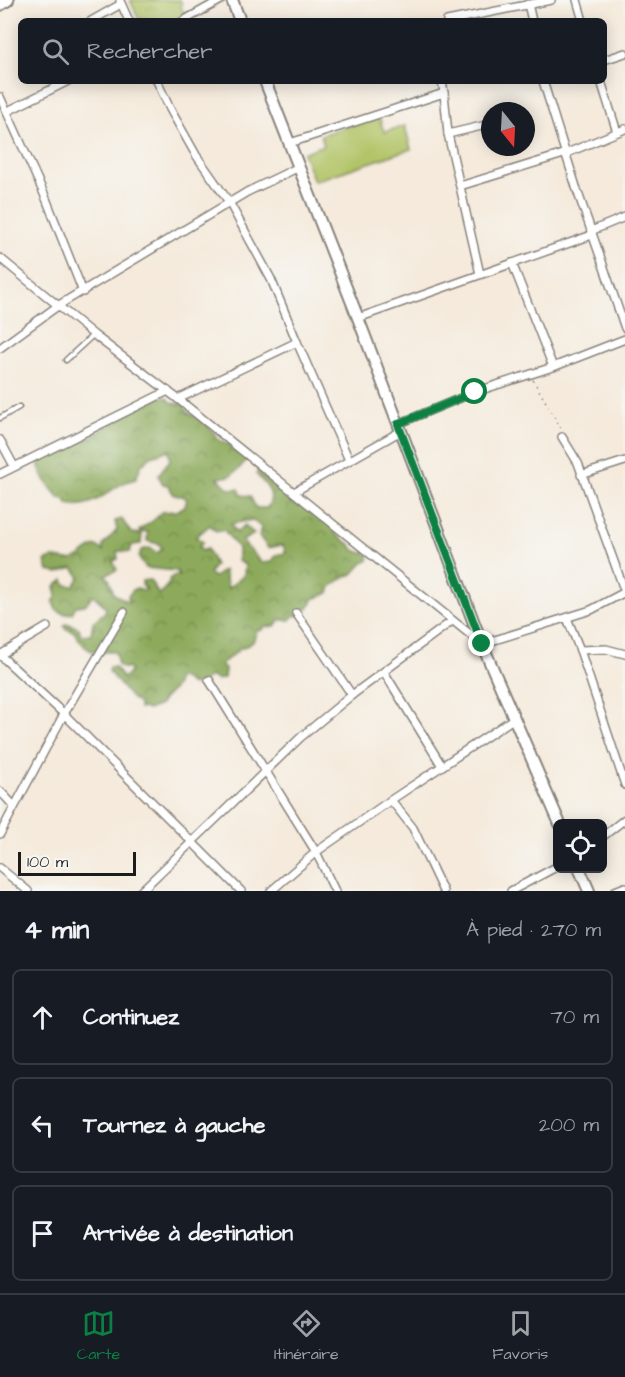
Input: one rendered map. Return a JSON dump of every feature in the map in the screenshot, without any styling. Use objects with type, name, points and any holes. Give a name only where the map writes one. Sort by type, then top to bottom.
[{"type":"street","points":[[0,5],[8,0]]},
{"type":"street","points":[[188,18],[221,0]]},
{"type":"street","points":[[232,0],[239,18]]},
{"type":"street","points":[[461,18],[551,0]]},
{"type":"street","points":[[577,0],[582,18]]},
{"type":"street","points":[[96,18],[120,2],[128,18]]},
{"type":"street","points":[[528,4],[531,18]]},
{"type":"street","points":[[607,59],[625,53]]},
{"type":"street","points":[[8,111],[62,84]]},
{"type":"street","points":[[158,84],[196,155],[229,202],[271,279],[349,460]]},
{"type":"street","points":[[266,84],[482,644],[558,819]]},
{"type":"street","points":[[442,84],[448,134],[480,274]]},
{"type":"street","points":[[544,84],[625,328]]},
{"type":"street","points":[[602,84],[617,132]]},
{"type":"street","points":[[290,143],[444,93]]},
{"type":"street","points":[[0,98],[8,111],[45,196],[83,292]]},
{"type":"street","points":[[448,134],[481,125]]},
{"type":"street","points":[[460,186],[567,153],[625,129]]},
{"type":"street","points":[[0,348],[59,305],[229,202],[299,167]]},
{"type":"street","points":[[358,318],[592,233],[625,217]]},
{"type":"street","points":[[0,258],[482,644]]},
{"type":"street","points":[[512,263],[553,368]]},
{"type":"street","points":[[294,492],[400,427],[475,392],[553,368],[625,339]]},
{"type":"street","points":[[178,399],[297,342]]},
{"type":"street","points":[[0,474],[106,424],[168,391]]},
{"type":"street","points":[[482,644],[591,610],[625,592],[578,463],[562,437]]},
{"type":"street","points":[[0,440],[14,466]]},
{"type":"street","points":[[581,475],[625,461]]},
{"type":"street","points":[[0,834],[64,714],[124,612]]},
{"type":"street","points":[[296,613],[352,695]]},
{"type":"street","points":[[567,618],[625,785]]},
{"type":"street","points":[[141,891],[301,737],[352,695],[452,621]]},
{"type":"street","points":[[47,627],[0,655],[64,714],[241,891]]},
{"type":"street","points":[[580,650],[606,649],[625,654]]},
{"type":"street","points":[[384,672],[442,766]]},
{"type":"street","points":[[209,680],[316,852],[335,891]]},
{"type":"street","points":[[271,891],[316,852],[513,719]]},
{"type":"street","points":[[0,792],[14,806]]},
{"type":"street","points":[[391,800],[413,828],[443,891]]},
{"type":"street","points":[[607,834],[625,819]]},
{"type":"street","points":[[0,868],[28,891]]},
{"type":"street","points":[[511,891],[553,869]]},
{"type":"street","points":[[581,873],[589,891]]},
{"type":"street","points":[[615,891],[625,887]]},
{"type":"lane","points":[[66,360],[94,335]]},
{"type":"lane","points":[[0,418],[19,407]]},
{"type":"path","points":[[530,375],[564,434],[562,437]]},
{"type":"green space","points":[[130,0],[180,0],[182,4],[180,6],[187,16],[183,18],[138,18]]},
{"type":"green space","points":[[379,116],[384,132],[405,126],[411,149],[314,181],[303,153],[324,145],[321,135]]},
{"type":"green space","points":[[161,397],[167,397],[171,402],[185,405],[187,412],[207,423],[219,440],[229,444],[240,454],[246,455],[247,459],[239,469],[230,476],[218,478],[229,489],[239,489],[241,495],[250,496],[256,508],[267,508],[271,498],[266,485],[256,474],[259,470],[282,493],[306,505],[311,513],[333,525],[336,534],[354,550],[369,555],[368,561],[353,574],[344,577],[331,587],[329,593],[313,599],[302,615],[293,616],[290,620],[280,620],[275,626],[257,631],[253,642],[240,648],[221,666],[225,669],[224,678],[217,680],[210,676],[205,681],[193,685],[179,678],[175,687],[160,705],[148,710],[139,709],[139,704],[109,672],[109,667],[115,667],[122,678],[129,674],[128,668],[122,668],[117,662],[116,653],[89,650],[74,632],[66,629],[64,625],[67,623],[79,628],[81,635],[91,634],[93,622],[105,612],[106,607],[93,595],[85,605],[76,606],[72,613],[65,614],[56,610],[53,602],[57,596],[55,586],[64,580],[66,585],[74,586],[80,577],[73,568],[58,573],[48,571],[45,561],[55,558],[74,559],[97,546],[103,551],[103,545],[117,530],[115,521],[122,519],[131,533],[142,534],[141,544],[132,545],[130,552],[117,551],[118,559],[113,561],[117,570],[105,575],[109,579],[114,594],[129,602],[128,596],[134,589],[146,590],[142,581],[150,580],[159,595],[170,582],[169,579],[175,575],[179,576],[177,571],[146,568],[139,558],[141,550],[150,548],[157,553],[162,549],[159,544],[147,541],[148,532],[139,530],[161,512],[177,511],[185,506],[187,499],[174,495],[158,475],[170,460],[169,450],[151,456],[141,465],[136,479],[118,486],[87,504],[67,504],[65,499],[59,498],[46,482],[41,472],[38,462],[45,458],[49,451],[72,445],[74,440],[90,439],[93,433],[98,433],[108,423]],"holes":[[[252,520],[261,527],[259,536],[268,548],[283,545],[286,553],[276,555],[272,562],[262,563],[242,541],[254,534],[245,525],[236,532],[231,524]],[[210,525],[216,531],[224,530],[238,548],[238,561],[245,565],[244,575],[228,588],[224,570],[214,577],[209,573],[215,565],[207,549],[202,551],[199,547],[203,542],[196,537]]]},
{"type":"route","points":[[475,392],[398,424],[482,644]]}]
